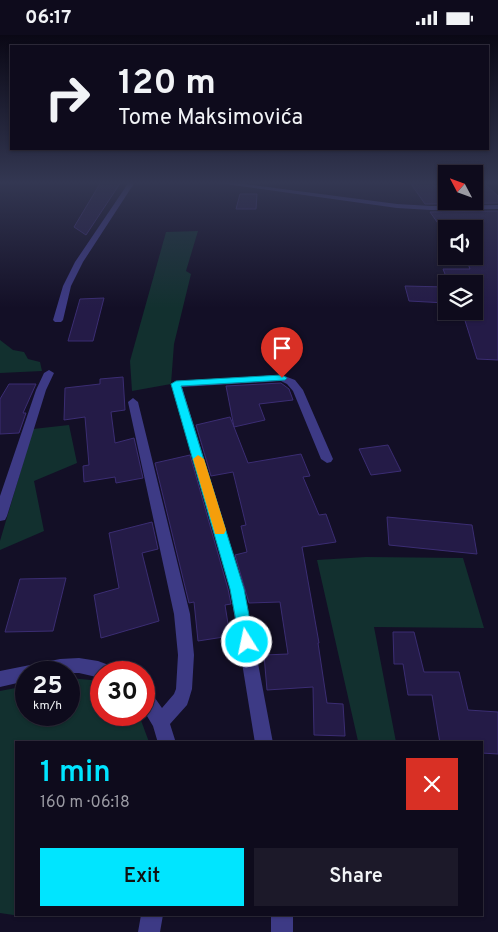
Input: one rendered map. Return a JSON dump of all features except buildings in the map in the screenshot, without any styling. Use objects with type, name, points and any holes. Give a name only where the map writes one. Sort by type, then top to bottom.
[{"type":"street","points":[[58,320],[67,286],[79,262],[104,224]]},
{"type":"street","points":[[0,516],[41,390],[49,373]]},
{"type":"street","points":[[264,741],[237,589],[176,384],[282,378],[291,382],[298,390],[327,459]]},
{"type":"street","points":[[134,402],[182,614],[186,655],[184,689],[181,699],[161,722]]},
{"type":"street","points":[[0,679],[15,676]]},
{"type":"street","points":[[155,713],[161,722],[166,741]]},
{"type":"street","points":[[150,932],[152,916]]},
{"type":"street","points":[[282,916],[282,932]]},
{"type":"green space","points":[[198,231],[186,271],[191,274],[174,344],[171,384],[132,391],[130,361],[166,232]]},
{"type":"green space","points":[[0,340],[13,350],[24,352],[28,359],[40,362],[42,371],[0,373]]},
{"type":"green space","points":[[69,425],[77,463],[34,481],[44,531],[0,550],[0,541],[33,429]]},
{"type":"green space","points":[[366,557],[463,558],[484,628],[374,627],[396,741],[358,741],[317,560]]},
{"type":"green space","points":[[80,679],[90,680],[90,726],[143,726],[149,741],[15,741],[15,915],[0,913],[0,691],[15,688],[15,726],[80,726]]},
{"type":"slow traffic","points":[[198,459],[220,530]]},
{"type":"route","points":[[247,642],[237,589],[176,384],[282,378]]}]
